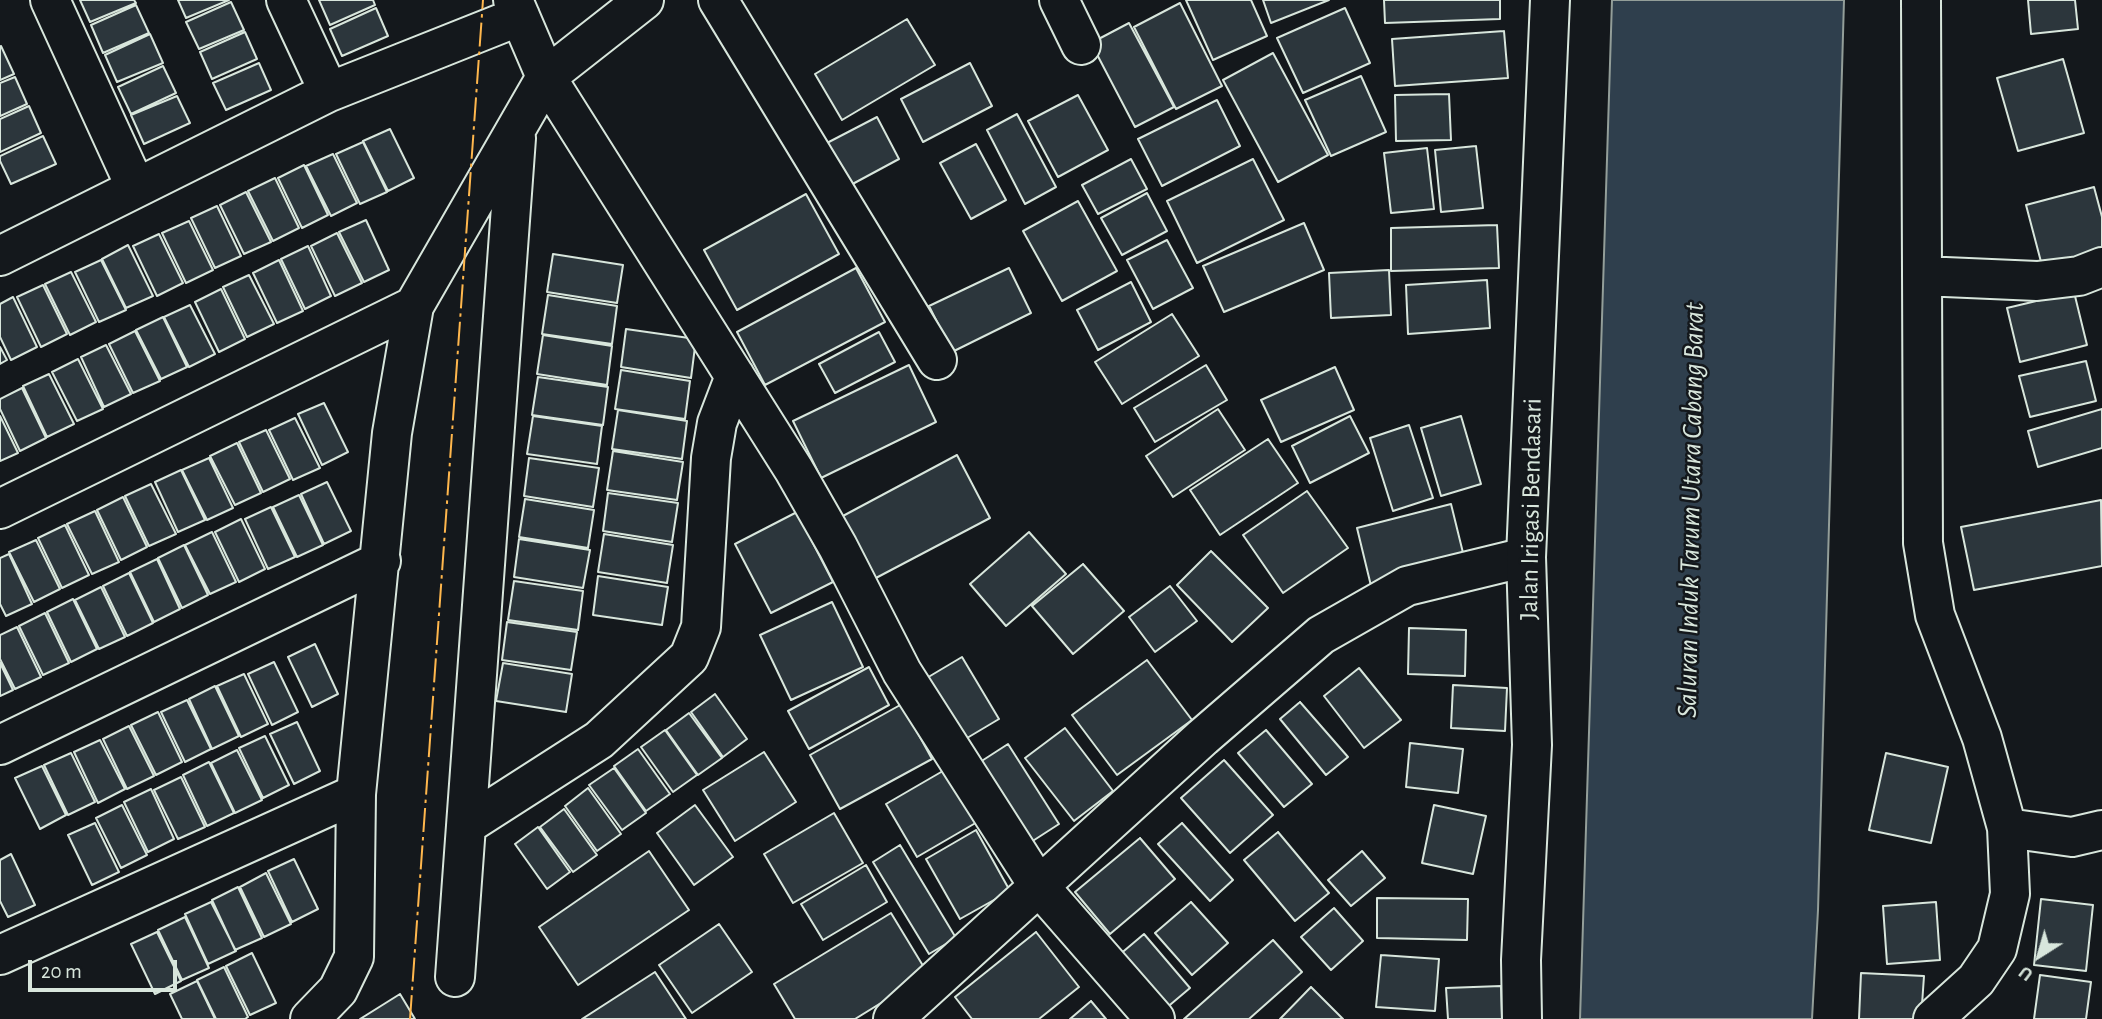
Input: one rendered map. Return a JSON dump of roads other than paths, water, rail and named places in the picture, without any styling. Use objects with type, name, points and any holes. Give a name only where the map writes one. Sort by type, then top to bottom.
[{"type":"street","points":[[50,0],[136,188]]},
{"type":"street","points":[[286,0],[328,92]]},
{"type":"street","points":[[310,1019],[338,990],[354,957],[356,794],[392,433],[414,306],[546,77],[644,0]]},
{"type":"street","points":[[718,0],[937,360]]},
{"type":"street","points":[[1059,0],[1081,45]]},
{"type":"street","name":"Jalan Irigasi Bendasari","points":[[1522,1019],[1521,960],[1532,745],[1526,557],[1550,0]]},
{"type":"street","points":[[1921,0],[1923,542],[1935,615],[1982,738],[2007,828],[2010,894],[1997,949],[1976,980],[1933,1019]]},
{"type":"street","points":[[0,256],[328,92],[517,8],[546,77],[794,470],[838,547],[902,672],[1038,885],[1155,1019]]},
{"type":"street","points":[[455,976],[516,129]]},
{"type":"street","points":[[1922,276],[2037,281],[2079,275],[2102,267]]},
{"type":"street","points":[[0,509],[414,306]]},
{"type":"street","points":[[468,824],[599,740],[689,657],[701,627],[711,458],[717,424],[735,376]]},
{"type":"street","points":[[893,1019],[1038,885],[1321,635],[1407,586],[1526,557]]},
{"type":"street","points":[[0,745],[381,561]]},
{"type":"street","points":[[0,956],[356,794]]},
{"type":"street","points":[[2007,828],[2072,836],[2102,830]]},
{"type":"water","name":"Saluran Induk Tarum Utara Cabang Barat","points":[[1612,0],[1844,0],[1818,910],[1812,1019],[1580,1019]]}]
